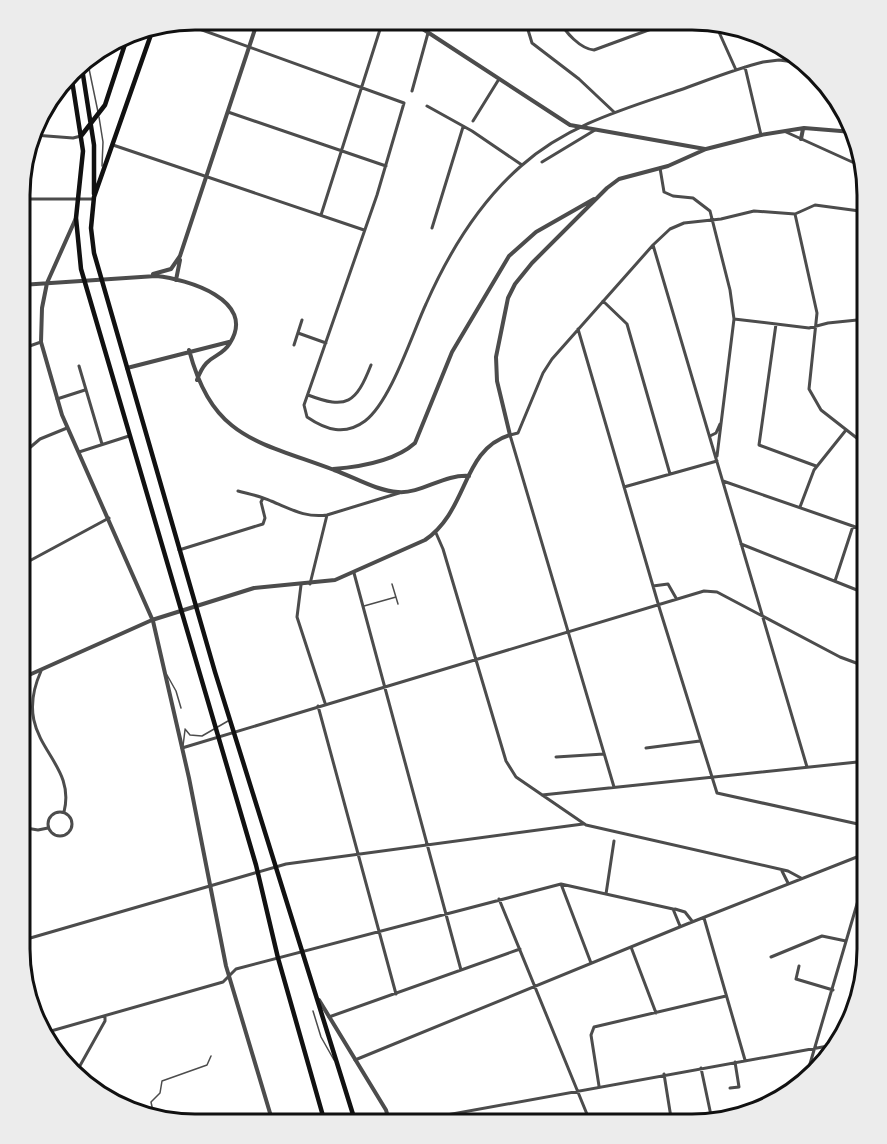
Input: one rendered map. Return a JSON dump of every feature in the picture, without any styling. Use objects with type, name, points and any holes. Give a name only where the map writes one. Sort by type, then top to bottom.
[{"type":"main road","points":[[93,198],[150,37]]},
{"type":"main road","points":[[81,136],[105,105],[124,46]]},
{"type":"main road","points":[[83,74],[95,159],[92,238],[101,280],[179,550],[353,1114]]},
{"type":"main road","points":[[73,84],[81,136],[82,163],[76,218],[79,258],[84,281],[258,871],[278,958],[322,1114]]},
{"type":"street","points":[[201,30],[404,103],[386,166],[304,410],[307,417],[328,429],[352,427],[370,416],[396,373],[426,302],[472,223],[489,199],[522,165],[579,127],[614,112],[745,67],[767,61],[789,62]]},
{"type":"street","points":[[176,280],[180,256],[255,30]]},
{"type":"street","points":[[321,214],[380,30]]},
{"type":"street","points":[[424,30],[570,125],[706,150]]},
{"type":"street","points":[[528,30],[532,44],[570,72],[614,112]]},
{"type":"street","points":[[566,30],[587,49],[594,50],[649,30]]},
{"type":"street","points":[[719,32],[736,70]]},
{"type":"street","points":[[412,91],[428,33]]},
{"type":"street","points":[[745,67],[761,135]]},
{"type":"street","points":[[473,121],[500,79]]},
{"type":"street","points":[[427,106],[522,165]]},
{"type":"street","points":[[228,112],[386,166]]},
{"type":"street","points":[[432,228],[463,127]]},
{"type":"street","points":[[579,127],[588,134]]},
{"type":"street","points":[[801,139],[804,128]]},
{"type":"street","points":[[614,787],[510,435],[497,378],[498,342],[505,307],[519,278],[598,196],[619,179],[660,168],[706,150],[782,130],[804,128],[844,131]]},
{"type":"street","points":[[542,162],[596,130]]},
{"type":"street","points":[[782,130],[853,163]]},
{"type":"street","points":[[42,136],[73,138],[81,136]]},
{"type":"street","points":[[113,145],[364,230]]},
{"type":"street","points":[[684,146],[690,153],[688,157]]},
{"type":"street","points":[[660,168],[664,192],[697,200],[708,208],[714,220],[734,319],[717,460]]},
{"type":"street","points":[[333,469],[354,467],[392,456],[408,450],[415,443],[452,352],[496,274],[523,242],[565,214],[598,196]]},
{"type":"street","points":[[30,199],[93,198]]},
{"type":"street","points":[[30,674],[152,620],[254,588],[335,580],[409,548],[436,533],[456,506],[473,466],[486,448],[498,439],[518,433],[547,366],[653,244],[670,230],[684,223],[714,220],[754,211],[795,214],[814,205],[857,211]]},
{"type":"street","points":[[565,214],[573,218],[571,224]]},
{"type":"street","points":[[795,214],[817,308],[809,389],[819,407],[857,438]]},
{"type":"street","points":[[76,218],[47,283],[42,308],[41,342],[57,399],[68,428],[152,620],[182,748],[229,975],[270,1114]]},
{"type":"street","points":[[653,244],[807,767]]},
{"type":"street","points":[[30,284],[147,276],[171,269],[180,256]]},
{"type":"street","points":[[147,276],[176,280],[221,297],[230,306],[236,324],[232,340],[227,348],[206,361],[197,380]]},
{"type":"street","points":[[603,301],[627,324],[670,474]]},
{"type":"street","points":[[734,319],[809,328],[857,320]]},
{"type":"street","points":[[294,345],[302,320]]},
{"type":"street","points":[[776,324],[759,445],[816,466]]},
{"type":"street","points":[[579,329],[658,604],[717,793],[857,824]]},
{"type":"street","points":[[298,333],[326,343]]},
{"type":"street","points":[[126,368],[189,350],[219,346],[232,340]]},
{"type":"street","points":[[30,346],[41,342]]},
{"type":"street","points":[[189,350],[197,380],[212,405],[240,432],[275,449],[400,493]]},
{"type":"street","points":[[308,395],[335,404],[348,402],[360,390],[371,365]]},
{"type":"street","points":[[79,366],[102,444]]},
{"type":"street","points":[[57,399],[85,390]]},
{"type":"street","points":[[710,436],[716,433],[721,422]]},
{"type":"street","points":[[30,448],[40,439],[68,428]]},
{"type":"street","points":[[800,507],[816,466],[846,430]]},
{"type":"street","points":[[79,452],[129,436]]},
{"type":"street","points":[[624,488],[717,460]]},
{"type":"street","points":[[238,491],[263,498],[294,512],[327,515],[458,476],[469,476]]},
{"type":"street","points":[[723,481],[857,527]]},
{"type":"street","points":[[179,550],[260,526],[265,518],[261,502],[263,498]]},
{"type":"street","points":[[310,584],[327,515]]},
{"type":"street","points":[[30,561],[109,518]]},
{"type":"street","points":[[835,581],[853,526]]},
{"type":"street","points":[[436,533],[508,766],[516,777],[584,824],[781,870],[801,878]]},
{"type":"street","points":[[741,544],[857,590]]},
{"type":"street","points":[[354,573],[461,970]]},
{"type":"street","points":[[653,586],[668,584],[676,598]]},
{"type":"street","points":[[301,585],[297,617],[325,703]]},
{"type":"street","points":[[182,748],[676,598],[711,590],[840,657],[857,663]]},
{"type":"street","points":[[30,829],[48,828],[56,836],[69,832],[72,822],[64,812],[67,789],[37,732],[31,710],[30,699],[41,669]]},
{"type":"street","points":[[318,705],[396,994]]},
{"type":"street","points":[[646,748],[700,741]]},
{"type":"street","points":[[556,758],[604,754]]},
{"type":"street","points":[[541,795],[857,762]]},
{"type":"street","points":[[48,828],[50,816],[56,812],[64,812]]},
{"type":"street","points":[[30,938],[275,867],[584,824]]},
{"type":"street","points":[[606,894],[614,841]]},
{"type":"street","points":[[355,1060],[692,921],[857,858]]},
{"type":"street","points":[[781,870],[788,884]]},
{"type":"street","points":[[561,884],[591,963]]},
{"type":"street","points":[[52,1031],[223,981],[236,969],[561,884],[685,912],[692,921]]},
{"type":"street","points":[[499,899],[587,1114]]},
{"type":"street","points":[[810,1064],[857,904]]},
{"type":"street","points":[[674,909],[680,926]]},
{"type":"street","points":[[704,917],[745,1060]]},
{"type":"street","points":[[771,957],[822,936],[846,941]]},
{"type":"street","points":[[630,947],[656,1013]]},
{"type":"street","points":[[329,1017],[520,949]]},
{"type":"street","points":[[799,966],[796,979],[833,990]]},
{"type":"street","points":[[599,1086],[591,1035],[594,1027],[726,996]]},
{"type":"street","points":[[319,1000],[387,1114]]},
{"type":"street","points":[[79,1067],[105,1021],[105,1016]]},
{"type":"street","points":[[450,1114],[825,1046]]},
{"type":"street","points":[[730,1088],[739,1087],[735,1062]]},
{"type":"street","points":[[701,1068],[710,1113]]},
{"type":"street","points":[[664,1074],[671,1114]]},
{"type":"lane","points":[[89,69],[104,150],[102,178]]},
{"type":"lane","points":[[392,584],[398,604]]},
{"type":"lane","points":[[363,606],[396,597]]},
{"type":"lane","points":[[164,669],[176,691],[181,708]]},
{"type":"lane","points":[[182,748],[185,729],[194,737],[215,729],[231,719]]},
{"type":"lane","points":[[313,1011],[324,1043],[339,1065]]},
{"type":"lane","points":[[152,1108],[151,1102],[160,1093],[162,1081],[207,1065],[211,1056]]}]
